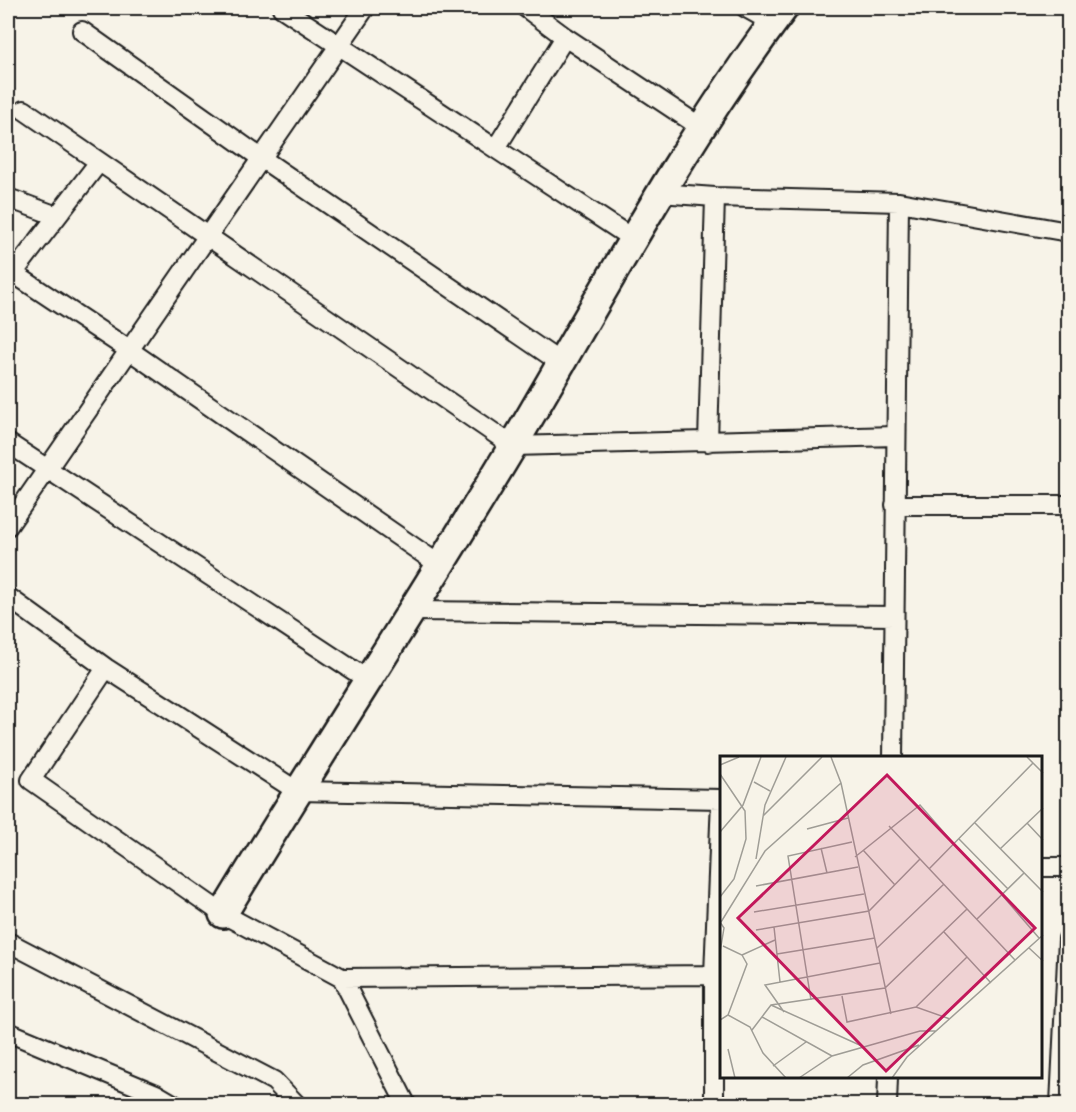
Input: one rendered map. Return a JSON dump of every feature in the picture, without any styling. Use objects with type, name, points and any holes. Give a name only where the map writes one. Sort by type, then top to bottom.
[{"type":"street","points":[[282,8],[633,239]]},
{"type":"street","points":[[8,526],[365,8]]},
{"type":"street","points":[[526,8],[565,37],[702,128]]},
{"type":"street","points":[[223,914],[297,791],[441,566],[659,193],[778,15],[746,8]]},
{"type":"street","points":[[82,32],[261,158],[561,363]]},
{"type":"street","points":[[496,148],[565,37]]},
{"type":"street","points":[[24,110],[513,446],[895,436]]},
{"type":"street","points":[[99,162],[10,277],[129,350],[441,566]]},
{"type":"street","points":[[659,193],[715,197],[899,202],[1068,232]]},
{"type":"street","points":[[708,442],[715,197]]},
{"type":"street","points":[[8,198],[57,216]]},
{"type":"street","points":[[893,756],[899,202]]},
{"type":"street","points":[[8,443],[368,680]]},
{"type":"street","points":[[895,505],[1068,505]]},
{"type":"street","points":[[8,597],[106,668],[297,791],[720,799]]},
{"type":"street","points":[[412,611],[894,616]]},
{"type":"street","points":[[106,668],[31,780],[223,914],[342,978],[714,975]]},
{"type":"street","points":[[714,1104],[714,975],[720,843]]},
{"type":"street","points":[[1043,867],[1068,867]]},
{"type":"street","points":[[1060,1104],[1068,939]]},
{"type":"street","points":[[8,942],[274,1081],[296,1104]]},
{"type":"street","points":[[342,978],[406,1104]]},
{"type":"street","points":[[8,1032],[156,1094],[172,1104]]},
{"type":"street","points":[[887,1104],[888,1079]]}]
